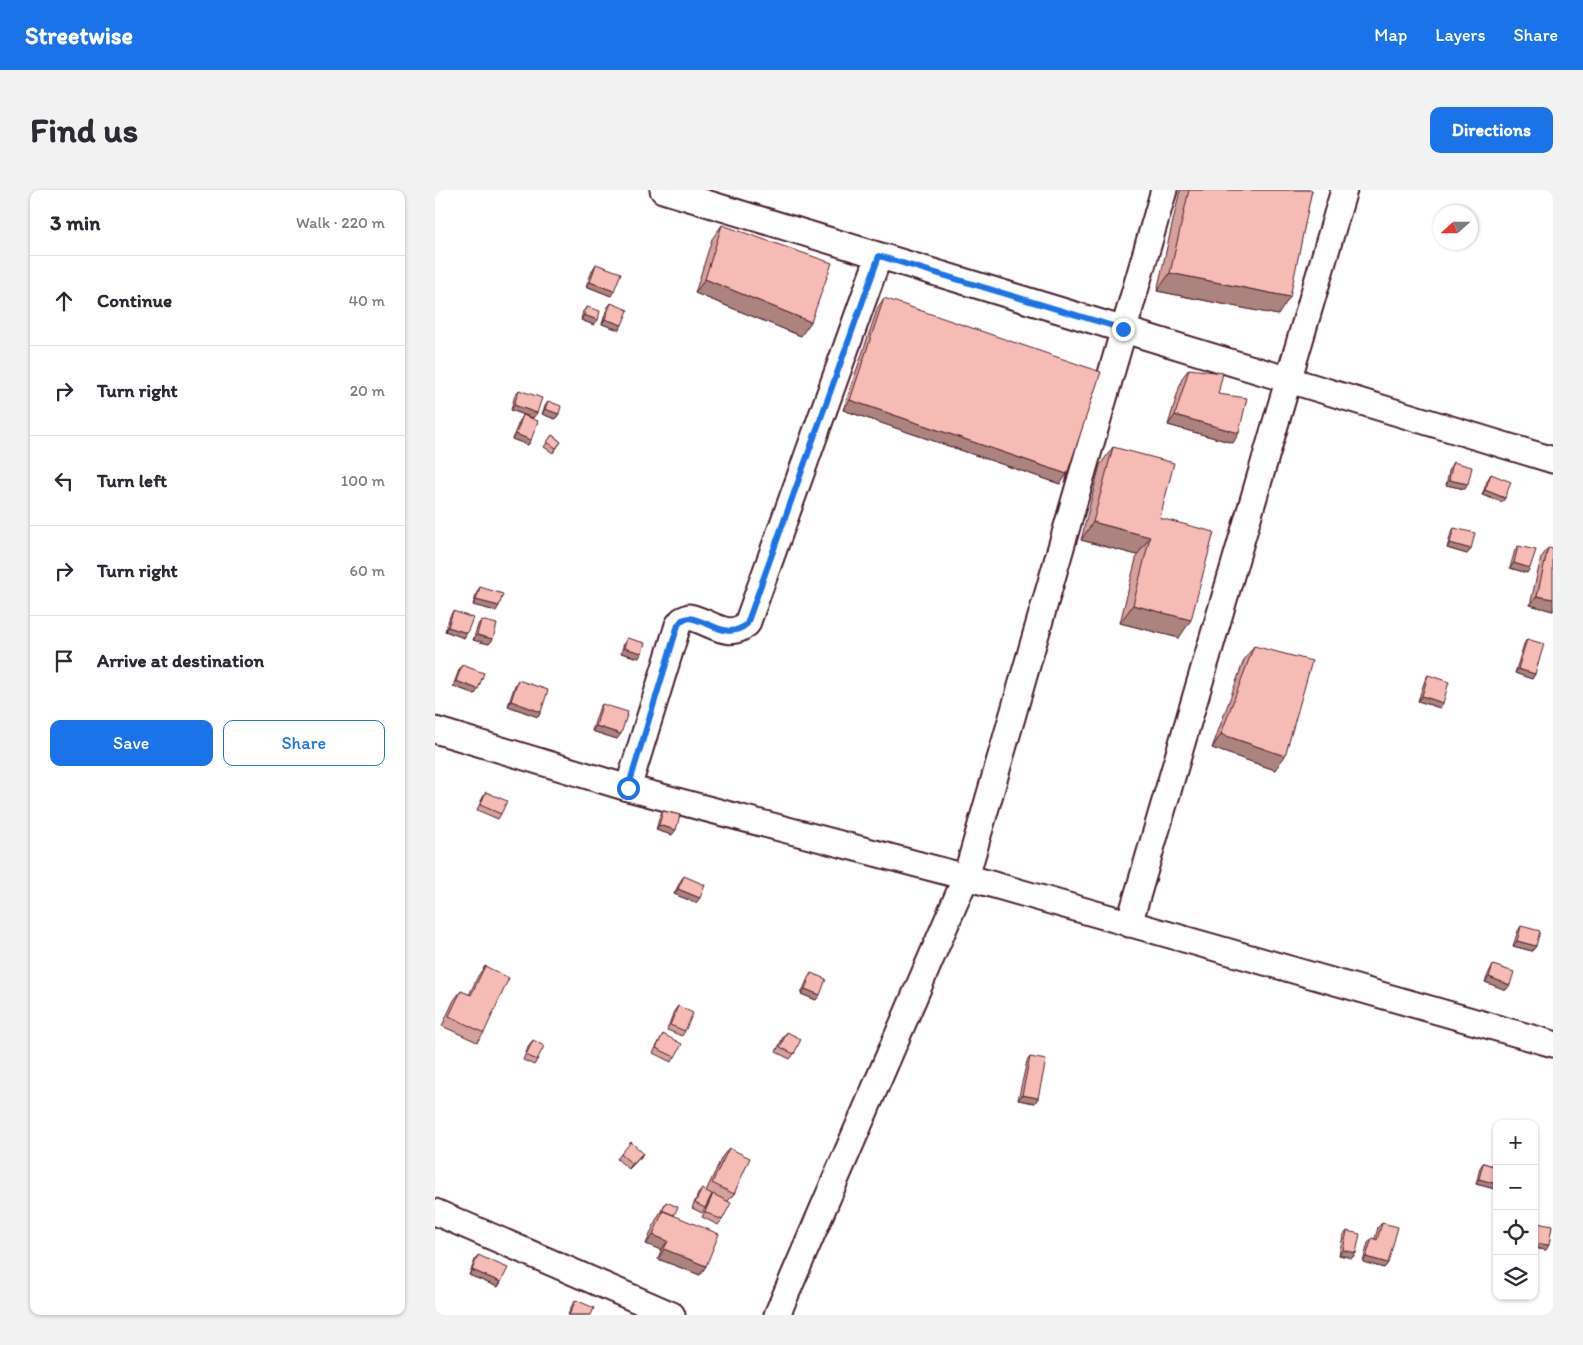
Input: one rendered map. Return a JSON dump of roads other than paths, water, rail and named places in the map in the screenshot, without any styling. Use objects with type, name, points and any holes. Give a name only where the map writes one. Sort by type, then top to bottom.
[{"type":"street","points":[[663,190],[1553,460]]},
{"type":"street","points":[[777,1315],[966,877],[1163,190]]},
{"type":"street","points":[[1129,924],[1290,380],[1344,190]]},
{"type":"street","points":[[628,788],[678,625],[682,620],[689,618],[724,631],[733,632],[747,624],[879,256]]},
{"type":"street","points":[[435,730],[628,788],[966,877],[1553,1044]]},
{"type":"street","points":[[435,1212],[672,1315]]}]
